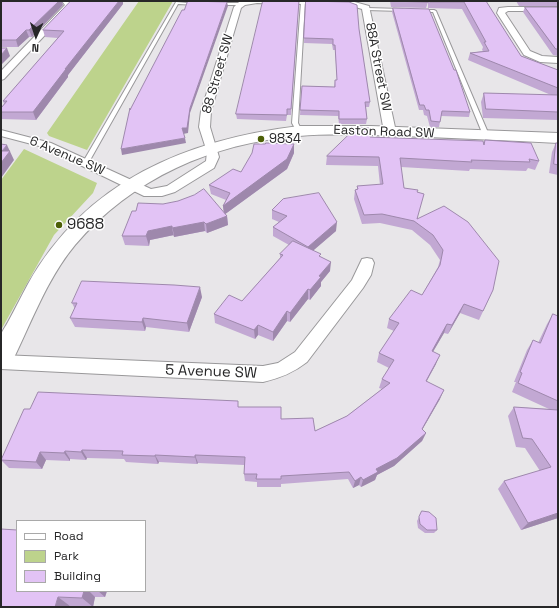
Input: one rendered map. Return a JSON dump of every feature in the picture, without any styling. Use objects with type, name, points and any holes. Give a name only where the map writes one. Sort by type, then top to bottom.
[{"type":"street","points":[[1,77],[69,5],[67,1]]},
{"type":"street","points":[[241,4],[257,1],[303,2],[350,4],[364,8]]},
{"type":"street","name":"88 Street SW","points":[[212,148],[205,132],[205,116],[241,4]]},
{"type":"street","name":"88A Street SW","points":[[364,8],[390,132]]},
{"type":"street","points":[[558,9],[512,8],[502,10],[501,14],[524,50],[535,57],[558,60]]},
{"type":"street","points":[[13,51],[25,52]]},
{"type":"street","name":"Easton Road SW","points":[[1,359],[34,295],[57,255],[68,241],[98,210],[130,185],[171,163],[212,148],[250,138],[299,131],[390,132],[558,138]]},
{"type":"street","name":"6 Avenue SW","points":[[1,133],[47,145],[86,162],[130,185]]},
{"type":"street","points":[[130,185],[149,193],[162,192],[171,189],[210,165],[214,158],[212,148]]},
{"type":"street","name":"5 Avenue SW","points":[[1,362],[263,374],[281,370],[291,365],[309,348],[358,284],[367,263]]},
{"type":"lane","points":[[299,131],[295,123],[303,2]]},
{"type":"lane","points":[[86,162],[177,3],[206,4]]},
{"type":"lane","points":[[213,4],[241,4]]},
{"type":"lane","points":[[364,8],[405,10]]},
{"type":"lane","points":[[412,10],[434,11],[486,135]]},
{"type":"green space","points":[[139,1],[173,1],[87,150],[49,136],[47,133]]},
{"type":"green space","points":[[24,149],[97,183],[93,193],[54,235],[1,330],[1,180]]},
{"type":"building","points":[[1,1],[59,1],[29,30],[26,30],[16,40],[1,40]]},
{"type":"building","points":[[71,1],[119,1],[33,112],[1,112],[1,108],[7,101],[3,101],[64,31],[43,30]]},
{"type":"building","points":[[188,1],[227,2],[190,108],[187,128],[182,128],[185,138],[121,149],[130,108],[130,110]]},
{"type":"building","points":[[263,1],[299,1],[291,109],[287,109],[287,115],[236,114]]},
{"type":"building","points":[[306,1],[349,2],[357,5],[359,29],[370,102],[365,102],[367,119],[339,119],[339,111],[300,110],[302,86],[335,87],[335,80],[337,80],[335,45],[333,45],[333,39],[304,38]]},
{"type":"building","points":[[392,1],[427,1],[428,2]]},
{"type":"building","points":[[430,1],[486,1],[521,56],[558,70],[558,88],[470,53],[489,51],[484,42],[486,42],[464,2]]},
{"type":"building","points":[[525,7],[558,7],[558,49],[556,49]]},
{"type":"building","points":[[393,8],[429,9],[454,70],[456,70],[470,112],[442,111],[440,122],[431,121],[429,110],[426,110],[424,105],[420,105]]},
{"type":"building","points":[[1,48],[7,48],[1,55]]},
{"type":"building","points":[[484,93],[558,95],[558,112],[486,109]]},
{"type":"building","points":[[357,127],[369,128],[370,137],[483,141],[484,145],[485,140],[531,143],[539,161],[529,159],[530,162],[471,160],[472,162],[400,158],[404,188],[418,190],[417,192],[424,194],[417,219],[444,206],[468,222],[499,261],[493,290],[483,311],[464,304],[452,325],[447,324],[432,351],[440,355],[426,381],[444,390],[422,429],[426,433],[397,458],[376,469],[378,472],[363,480],[361,477],[355,481],[349,472],[281,476],[281,479],[256,479],[257,474],[244,474],[245,457],[122,455],[123,451],[82,450],[81,452],[65,451],[64,453],[40,452],[36,462],[1,460],[24,409],[30,409],[38,392],[238,401],[238,407],[281,407],[281,419],[313,418],[315,431],[347,416],[390,383],[382,379],[394,360],[379,353],[399,323],[389,319],[411,290],[422,295],[440,265],[443,250],[433,235],[414,221],[382,214],[364,215],[355,190],[358,189],[357,186],[383,184],[379,157],[327,156]]},
{"type":"building","points":[[556,143],[558,143],[558,165],[554,164]]},
{"type":"building","points":[[1,144],[7,145],[2,151],[10,151],[1,163]]},
{"type":"building","points":[[254,144],[294,144],[287,159],[223,206],[230,193],[209,185],[233,169],[241,172],[252,153]]},
{"type":"building","points":[[204,189],[227,216],[206,224],[204,222],[148,231],[146,236],[122,236],[132,211],[136,211],[138,203],[163,204],[178,201],[194,195]]},
{"type":"building","points":[[319,193],[337,222],[308,247],[273,227],[287,216],[272,210],[283,199]]},
{"type":"building","points":[[293,241],[321,254],[319,256],[331,262],[319,276],[321,277],[310,290],[308,289],[290,313],[287,311],[273,332],[258,325],[254,330],[214,314],[229,295],[242,301],[283,255],[280,254]]},
{"type":"building","points":[[82,281],[200,287],[187,323],[143,318],[142,322],[70,318],[77,303],[72,303]]},
{"type":"building","points":[[553,314],[558,316],[558,401],[518,383],[522,373],[520,372],[533,340],[540,343]]},
{"type":"building","points":[[514,407],[558,410],[558,513],[528,523],[504,481],[551,467],[532,439],[523,438]]},
{"type":"building","points":[[422,511],[429,512],[436,518],[437,530],[427,530],[420,524],[419,517]]},
{"type":"building","points":[[1,529],[16,530],[16,592],[84,592],[82,598],[58,597],[55,607],[1,607]]},
{"type":"place","name":"9834","points":[[261,139]]},
{"type":"place","name":"9688","points":[[59,225]]}]
